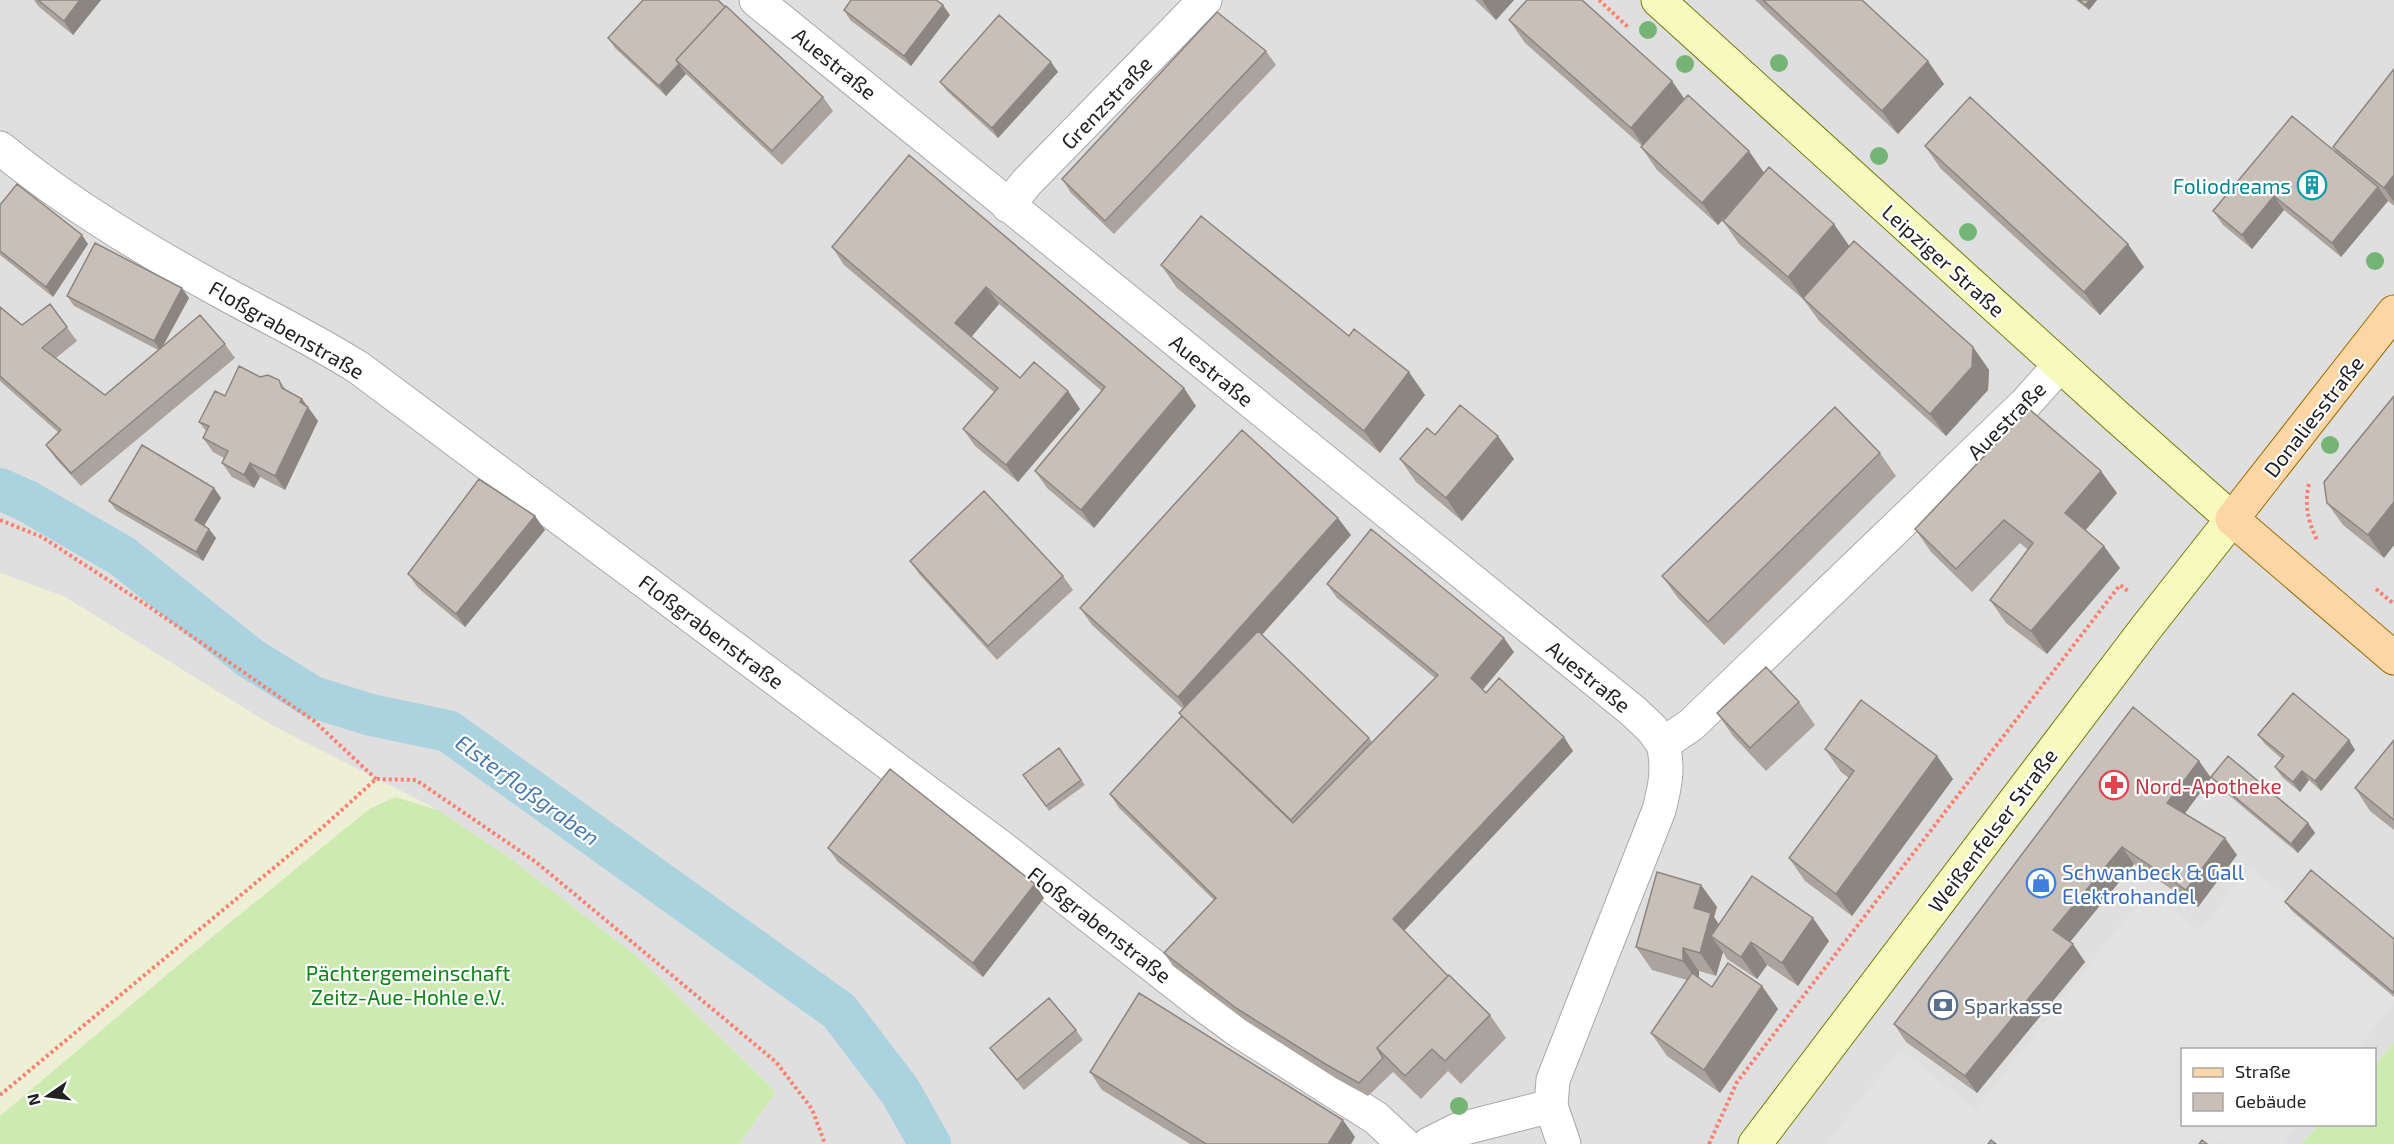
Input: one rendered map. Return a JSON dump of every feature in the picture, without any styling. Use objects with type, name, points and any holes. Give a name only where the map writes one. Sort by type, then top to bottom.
[{"type":"main road","name":"Donaliesstraße","points":[[2232,519],[2394,312]]},
{"type":"main road","points":[[2232,519],[2394,658]]},
{"type":"street","name":"Auestraße","points":[[756,0],[1633,711],[1652,729],[1663,744],[1691,725],[2026,403],[2060,365]]},
{"type":"street","name":"Grenzstraße","points":[[1008,206],[1027,182],[1205,0]]},
{"type":"street","name":"Leipziger Straße","points":[[1658,0],[2232,519]]},
{"type":"street","name":"Floßgrabenstraße","points":[[0,148],[60,193],[141,246],[321,344],[369,375],[974,827],[1202,1004],[1239,1031],[1376,1118],[1404,1144]]},
{"type":"street","name":"Weißenfelser Straße","points":[[1755,1144],[2158,612],[2232,519]]},
{"type":"street","points":[[1564,1144],[1551,1106],[1553,1080],[1570,1043],[1659,810],[1667,780],[1668,761],[1663,744]]},
{"type":"street","points":[[1429,1144],[1457,1130],[1551,1106]]},
{"type":"path","points":[[2312,476],[2306,495],[2308,520],[2318,540],[2326,547]]},
{"type":"path","points":[[0,520],[42,537],[151,608],[314,721],[376,779],[416,780],[536,862],[776,1062],[812,1109],[825,1144]]},
{"type":"path","points":[[2368,583],[2394,604]]},
{"type":"path","points":[[1709,1144],[1737,1082],[2120,585],[2158,612]]},
{"type":"path","points":[[0,1095],[323,827],[376,779]]},
{"type":"shaded area","points":[[0,0],[2394,0],[2394,1043],[2376,1063],[2376,1048],[2181,1048],[2181,1126],[2318,1126],[2301,1144],[739,1144],[776,1092],[639,958],[511,859],[438,810],[273,726],[65,597],[0,573]]},
{"type":"shaded area","points":[[2250,868],[2394,981],[2394,1003],[2358,1048],[2181,1048],[2181,1126],[2297,1126],[2283,1144],[2225,1144],[2218,1139],[2213,1144],[1827,1144],[1900,1050],[1976,1110],[2148,890],[2200,931]]},
{"type":"green space","points":[[0,573],[65,597],[273,726],[438,810],[395,797],[369,809],[189,956],[0,1116]]},
{"type":"green space","name":"Pächtergemeinschaft Zeitz-Aue-Hohle e.V.","points":[[395,797],[438,810],[511,859],[639,958],[776,1092],[739,1144],[0,1144],[0,1116],[189,956],[369,809]]},
{"type":"green space","points":[[2394,1043],[2394,1144],[2301,1144],[2318,1126],[2376,1126],[2376,1063]]},
{"type":"building","points":[[38,0],[80,0],[64,21]]},
{"type":"building","points":[[643,0],[718,0],[725,7],[676,60],[679,64],[659,86],[608,38]]},
{"type":"building","points":[[851,0],[936,0],[943,5],[904,56],[844,10]]},
{"type":"building","points":[[1527,0],[1582,0],[1672,81],[1631,128],[1509,20]]},
{"type":"building","points":[[1763,0],[1862,0],[1928,61],[1882,111]]},
{"type":"building","points":[[2079,0],[2090,0],[2085,5]]},
{"type":"building","points":[[726,6],[823,97],[772,151],[676,60]]},
{"type":"building","points":[[1217,12],[1266,51],[1105,221],[1062,179]]},
{"type":"building","points":[[999,15],[1051,62],[992,128],[940,82]]},
{"type":"building","points":[[2394,69],[2394,175],[2384,188],[2333,147]]},
{"type":"building","points":[[1688,95],[1749,151],[1702,203],[1641,147]]},
{"type":"building","points":[[1970,97],[2128,244],[2084,292],[1925,146]]},
{"type":"building","name":"Foliodreams","points":[[2292,116],[2378,187],[2332,243],[2274,196],[2242,235],[2213,211]]},
{"type":"building","points":[[909,155],[1184,388],[1081,510],[1035,471],[1105,387],[986,287],[955,323],[1020,378],[1034,362],[1068,391],[1006,465],[963,429],[998,388],[832,247]]},
{"type":"building","points":[[1769,167],[1834,224],[1788,277],[1723,221]]},
{"type":"building","points":[[17,184],[82,235],[46,287],[0,251],[0,205]]},
{"type":"building","points":[[1201,216],[1349,336],[1354,329],[1409,372],[1364,431],[1161,265]]},
{"type":"building","points":[[1854,241],[1973,347],[1972,367],[1930,414],[1803,298]]},
{"type":"building","points":[[95,243],[182,288],[154,341],[67,296]]},
{"type":"building","points":[[50,304],[67,327],[42,348],[105,395],[200,315],[225,344],[71,473],[46,445],[61,430],[0,376],[0,307],[22,325]]},
{"type":"building","points":[[239,366],[260,377],[268,375],[279,380],[282,388],[302,399],[300,402],[308,407],[275,476],[250,463],[244,475],[222,463],[228,451],[203,438],[209,426],[199,422],[215,391],[225,396]]},
{"type":"building","points":[[2394,396],[2394,502],[2368,535],[2327,503],[2324,482]]},
{"type":"building","points":[[1460,405],[1498,436],[1446,498],[1400,459],[1427,428],[1435,435]]},
{"type":"building","points":[[1835,407],[1880,453],[1708,622],[1662,576]]},
{"type":"building","points":[[2029,409],[2101,471],[2065,513],[2104,546],[2031,631],[1990,600],[2033,543],[2004,520],[1956,569],[1915,529]]},
{"type":"building","points":[[1242,430],[1338,518],[1178,697],[1080,608]]},
{"type":"building","points":[[142,445],[214,488],[195,520],[209,529],[196,552],[109,501]]},
{"type":"building","points":[[479,479],[535,516],[456,614],[408,574]]},
{"type":"building","points":[[984,491],[1063,576],[988,646],[910,561]]},
{"type":"building","points":[[1371,529],[1504,638],[1471,678],[1486,693],[1499,678],[1564,737],[1393,919],[1448,976],[1377,1048],[1383,1058],[1359,1083],[1236,1008],[1164,953],[1216,898],[1110,794],[1182,716],[1293,823],[1438,675],[1327,584]]},
{"type":"building","points":[[1258,631],[1369,738],[1291,820],[1179,713]]},
{"type":"building","points":[[1766,667],[1799,702],[1750,748],[1717,713]]},
{"type":"building","points":[[2293,693],[2349,740],[2315,781],[2302,771],[2293,782],[2275,767],[2284,756],[2258,735]]},
{"type":"building","points":[[1861,700],[1937,756],[1836,894],[1789,858],[1854,771],[1825,749]]},
{"type":"building","points":[[2133,707],[2199,761],[2167,803],[2225,838],[2186,890],[2122,847],[2053,930],[2073,944],[1965,1076],[1894,1024]]},
{"type":"building","points":[[2394,740],[2394,820],[2355,788]]},
{"type":"building","points":[[1059,748],[1081,780],[1046,806],[1023,775]]},
{"type":"building","points":[[2228,756],[2308,823],[2291,844],[2211,777]]},
{"type":"building","points":[[890,769],[1035,884],[973,963],[828,848]]},
{"type":"building","points":[[2311,870],[2394,939],[2394,993],[2285,902]]},
{"type":"building","points":[[1657,872],[1701,885],[1694,908],[1711,913],[1700,953],[1683,948],[1683,961],[1636,947]]},
{"type":"building","points":[[1752,876],[1813,918],[1782,963],[1751,942],[1741,957],[1711,936]]},
{"type":"building","points":[[1728,963],[1762,986],[1704,1070],[1651,1033],[1692,973],[1712,987]]},
{"type":"building","points":[[1449,975],[1490,1015],[1445,1061],[1432,1049],[1405,1076],[1377,1048]]},
{"type":"building","points":[[1139,993],[1343,1120],[1328,1144],[1206,1144],[1090,1072]]},
{"type":"building","points":[[1049,998],[1076,1030],[1017,1080],[990,1048]]},
{"type":"waterway","name":"Elsterfloßgraben","points":[[0,489],[27,501],[122,556],[250,658],[313,697],[371,715],[448,731],[839,1011],[900,1091],[930,1144]]},
{"type":"place","name":"Foliodreams","points":[[2312,185]]},
{"type":"place","name":"Nord-Apotheke","points":[[2114,785]]},
{"type":"place","name":"Schwanbeck & Gall Elektrohandel","points":[[2041,883]]},
{"type":"place","name":"Sparkasse","points":[[1943,1005]]}]
